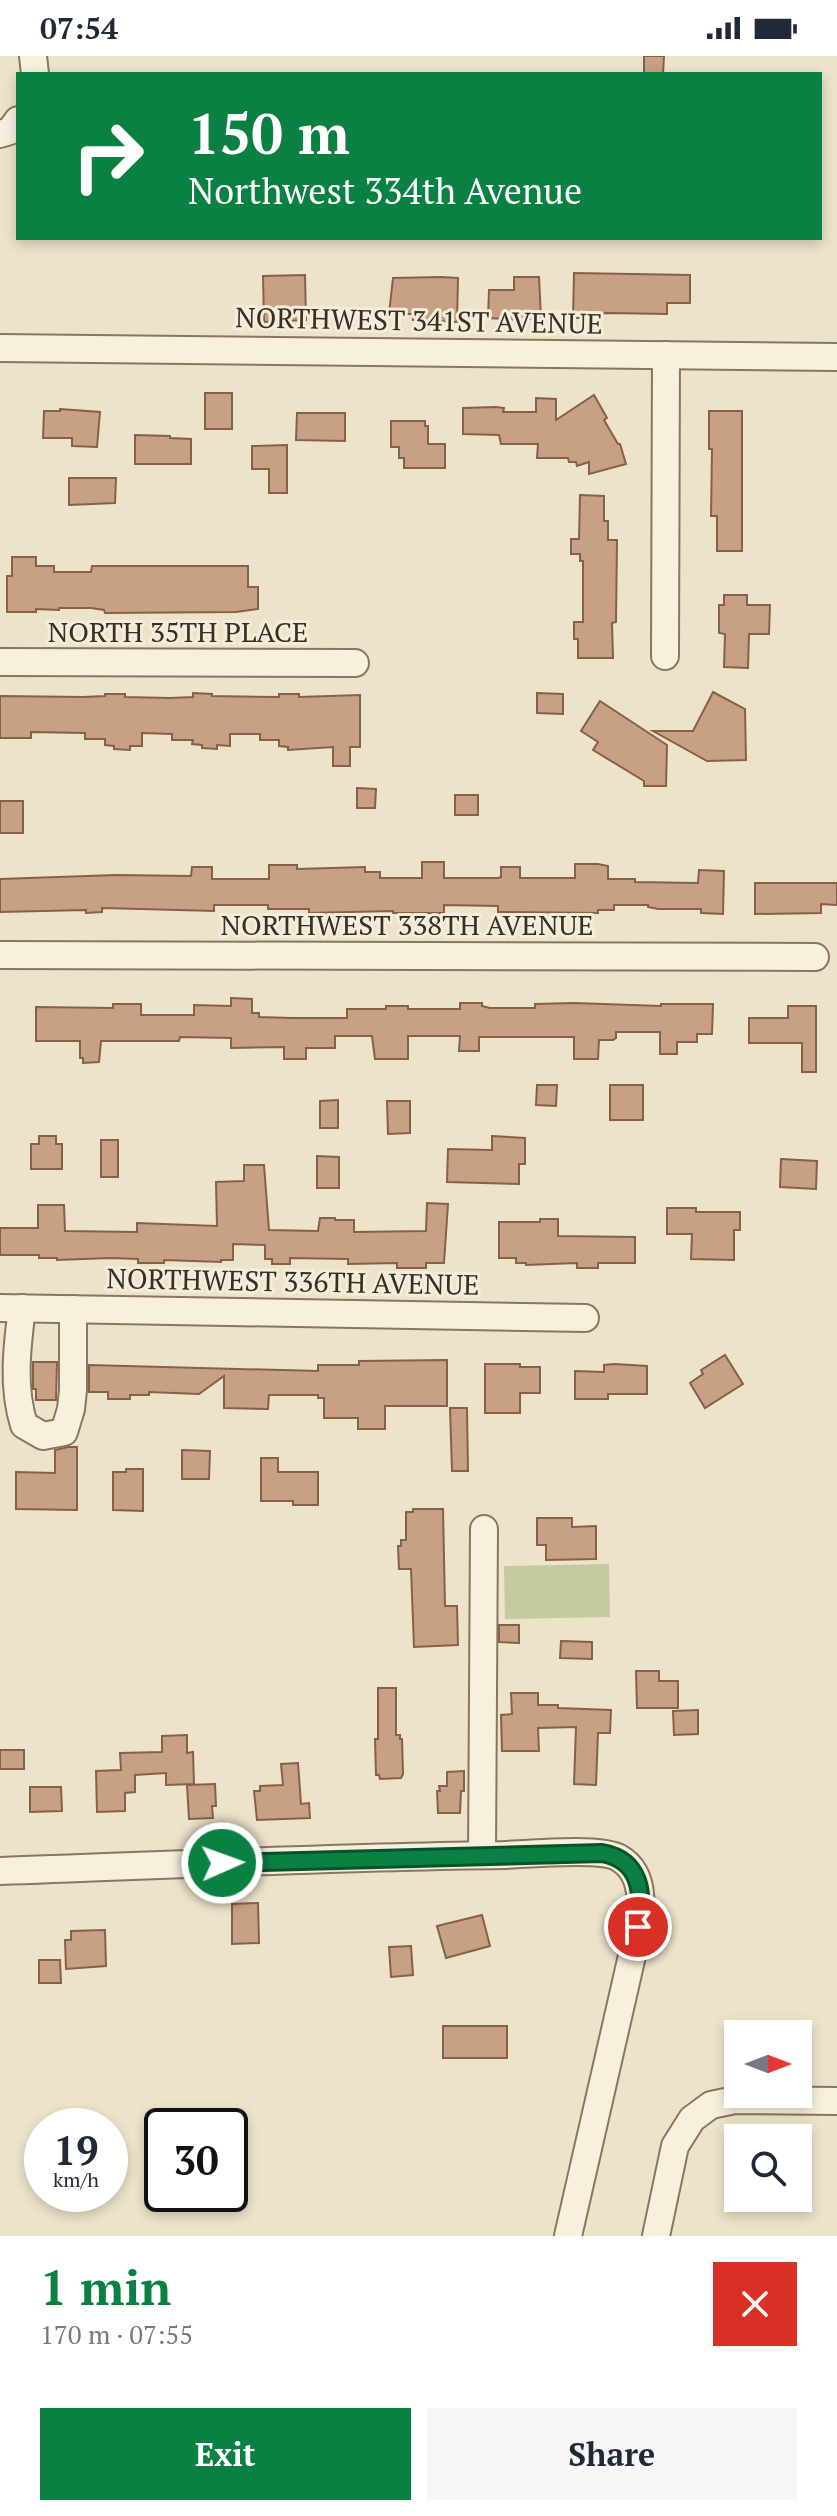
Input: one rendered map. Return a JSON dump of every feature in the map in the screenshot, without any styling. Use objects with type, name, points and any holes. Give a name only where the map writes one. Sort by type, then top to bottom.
[{"type":"street","points":[[0,134],[10,131],[16,123]]},
{"type":"street","name":"NORTHWEST 341ST AVENUE","points":[[0,348],[837,357]]},
{"type":"street","points":[[665,656],[666,355]]},
{"type":"street","name":"NORTH 35TH PLACE","points":[[0,662],[355,663]]},
{"type":"street","name":"NORTHWEST 338TH AVENUE","points":[[0,955],[815,957]]},
{"type":"street","points":[[11,1308],[17,1354],[18,1405],[24,1425],[43,1436],[64,1432],[71,1409],[73,1309]]},
{"type":"street","name":"NORTHWEST 336TH AVENUE","points":[[11,1308],[585,1318]]},
{"type":"street","points":[[482,1855],[484,1529]]},
{"type":"street","points":[[0,1871],[482,1855],[602,1853],[622,1859],[636,1876],[641,1907],[568,2236]]},
{"type":"street","points":[[656,2236],[675,2146],[692,2119],[711,2105],[735,2100],[837,2101]]},
{"type":"green space","points":[[609,1564],[610,1617],[505,1619],[504,1566]]},
{"type":"building","points":[[644,56],[664,56],[663,72],[644,72]]},
{"type":"building","points":[[574,273],[690,275],[690,303],[667,303],[667,314],[607,313],[573,318]]},
{"type":"building","points":[[305,275],[306,320],[264,322],[263,276]]},
{"type":"building","points":[[514,277],[539,277],[541,318],[488,318],[489,290],[514,290]]},
{"type":"building","points":[[393,278],[458,278],[457,322],[413,320],[413,314],[389,314]]},
{"type":"building","points":[[205,393],[232,393],[232,429],[205,429]]},
{"type":"building","points":[[594,395],[607,418],[604,420],[620,444],[626,464],[589,474],[589,462],[577,466],[568,458],[537,458],[538,444],[501,444],[499,435],[463,434],[463,408],[496,407],[504,408],[503,412],[536,412],[536,398],[556,399],[556,420]]},
{"type":"building","points":[[44,411],[100,412],[97,447],[72,446],[72,438],[43,438]]},
{"type":"building","points":[[709,411],[742,411],[742,551],[717,551],[717,516],[711,516]]},
{"type":"building","points":[[297,413],[345,413],[345,441],[296,440]]},
{"type":"building","points":[[391,421],[425,421],[428,444],[445,444],[445,468],[404,468],[404,458],[399,458],[399,447],[391,447]]},
{"type":"building","points":[[135,435],[191,439],[191,464],[135,464]]},
{"type":"building","points":[[287,445],[287,493],[269,493],[269,469],[252,469],[252,446]]},
{"type":"building","points":[[69,478],[116,478],[115,503],[69,505]]},
{"type":"building","points":[[580,495],[604,496],[608,540],[617,540],[613,658],[578,658],[578,639],[574,639],[574,622],[583,622],[583,561],[580,561],[580,554],[571,554],[571,539],[579,539]]},
{"type":"building","points":[[12,557],[36,557],[36,566],[54,566],[54,572],[91,572],[92,566],[248,566],[248,587],[258,587],[258,609],[236,612],[105,613],[104,610],[91,608],[59,608],[7,612],[7,576],[12,576]]},
{"type":"building","points":[[724,595],[747,595],[747,605],[770,605],[769,634],[749,634],[748,668],[724,667],[725,634],[719,633],[719,605],[724,605]]},
{"type":"building","points":[[713,692],[745,709],[746,760],[707,761],[653,731],[693,731]]},
{"type":"building","points":[[193,693],[279,697],[279,694],[299,694],[299,697],[360,695],[360,747],[350,747],[350,766],[333,766],[333,747],[288,750],[288,747],[279,746],[279,740],[260,740],[260,734],[230,734],[230,746],[217,745],[217,749],[202,748],[202,745],[192,744],[193,740],[172,740],[172,734],[142,733],[142,746],[130,746],[130,750],[114,749],[114,746],[105,745],[105,739],[85,739],[85,733],[31,732],[31,738],[0,738],[0,696],[125,694],[125,697],[170,698],[193,697]]},
{"type":"building","points":[[537,693],[563,694],[563,714],[537,713]]},
{"type":"building","points":[[600,701],[667,745],[666,786],[644,786],[644,781],[593,750],[598,742],[581,731]]},
{"type":"building","points":[[357,788],[376,789],[375,808],[357,808]]},
{"type":"building","points":[[455,795],[478,795],[478,815],[455,815]]},
{"type":"building","points":[[0,801],[23,801],[23,833],[0,833]]},
{"type":"building","points":[[422,862],[444,862],[444,878],[498,878],[501,877],[501,867],[520,867],[520,878],[575,878],[575,864],[598,864],[608,866],[608,879],[698,883],[699,870],[724,871],[723,914],[701,913],[701,909],[658,909],[648,905],[614,905],[614,910],[598,910],[598,913],[498,912],[498,906],[444,905],[444,913],[309,913],[309,909],[268,909],[268,905],[214,905],[214,911],[102,908],[102,912],[86,913],[86,910],[0,912],[0,879],[191,876],[192,867],[212,867],[212,879],[269,879],[269,865],[297,865],[297,869],[365,867],[365,872],[380,872],[380,878],[422,878]]},
{"type":"building","points":[[755,883],[837,883],[837,905],[821,904],[821,913],[755,914]]},
{"type":"building","points":[[231,998],[252,999],[252,1013],[259,1013],[259,1017],[292,1018],[347,1018],[347,1009],[386,1009],[386,1006],[460,1009],[460,1003],[482,1003],[482,1006],[490,1008],[535,1008],[535,1004],[574,1003],[713,1004],[712,1034],[697,1034],[697,1042],[677,1042],[677,1054],[660,1054],[660,1032],[616,1032],[613,1040],[599,1040],[598,1059],[574,1059],[574,1037],[479,1037],[479,1051],[459,1051],[460,1036],[408,1036],[408,1059],[375,1059],[372,1036],[335,1036],[335,1048],[306,1048],[306,1059],[284,1059],[284,1047],[231,1048],[231,1038],[101,1041],[99,1062],[83,1063],[80,1041],[36,1041],[36,1007],[113,1008],[113,1004],[141,1004],[141,1015],[194,1015],[194,1005],[231,1006]]},
{"type":"building","points":[[788,1006],[816,1006],[816,1072],[802,1072],[802,1043],[749,1043],[749,1018],[788,1018]]},
{"type":"building","points":[[537,1085],[557,1085],[556,1106],[536,1105]]},
{"type":"building","points":[[610,1085],[643,1085],[643,1120],[610,1120]]},
{"type":"building","points":[[338,1100],[338,1128],[320,1128],[320,1101]]},
{"type":"building","points":[[387,1101],[410,1101],[410,1133],[388,1134]]},
{"type":"building","points":[[39,1136],[56,1136],[56,1144],[62,1144],[62,1169],[31,1169],[31,1144],[39,1144]]},
{"type":"building","points":[[492,1136],[525,1138],[525,1164],[519,1164],[519,1184],[447,1182],[448,1149],[492,1150]]},
{"type":"building","points":[[101,1140],[118,1140],[118,1177],[101,1177]]},
{"type":"building","points":[[317,1156],[339,1157],[339,1188],[317,1188]]},
{"type":"building","points":[[781,1159],[817,1161],[816,1189],[780,1187]]},
{"type":"building","points":[[244,1165],[264,1165],[269,1230],[318,1231],[320,1218],[335,1218],[354,1220],[354,1232],[426,1231],[427,1203],[448,1204],[444,1263],[426,1263],[426,1268],[397,1268],[397,1263],[348,1264],[348,1259],[290,1258],[290,1264],[272,1264],[272,1259],[265,1259],[265,1245],[233,1244],[233,1260],[221,1262],[164,1260],[164,1263],[138,1263],[138,1259],[57,1260],[39,1258],[39,1255],[0,1255],[0,1228],[38,1228],[38,1205],[64,1205],[65,1231],[137,1232],[137,1223],[217,1226],[216,1182],[244,1181]]},
{"type":"building","points":[[667,1208],[696,1208],[696,1212],[740,1212],[740,1230],[734,1230],[734,1260],[691,1259],[692,1234],[667,1234]]},
{"type":"building","points":[[540,1219],[558,1219],[558,1236],[635,1237],[635,1263],[598,1263],[598,1268],[577,1268],[577,1263],[526,1265],[516,1263],[516,1258],[499,1258],[499,1222],[540,1222]]},
{"type":"building","points":[[725,1355],[743,1384],[705,1408],[690,1383],[703,1374],[701,1370]]},
{"type":"building","points":[[447,1360],[447,1406],[385,1406],[385,1429],[358,1429],[358,1418],[324,1418],[324,1398],[318,1398],[318,1395],[269,1395],[268,1409],[224,1408],[224,1376],[199,1394],[149,1392],[149,1395],[130,1395],[130,1399],[108,1399],[108,1392],[89,1392],[89,1365],[318,1371],[318,1365],[359,1365],[359,1361]]},
{"type":"building","points":[[33,1362],[57,1362],[56,1400],[36,1400]]},
{"type":"building","points":[[485,1364],[540,1367],[540,1393],[520,1393],[520,1413],[485,1413]]},
{"type":"building","points":[[604,1365],[647,1366],[647,1394],[608,1394],[608,1399],[575,1399],[575,1371],[604,1372]]},
{"type":"building","points":[[450,1408],[467,1408],[468,1471],[452,1471]]},
{"type":"building","points":[[77,1447],[77,1510],[16,1509],[16,1472],[55,1473],[55,1450]]},
{"type":"building","points":[[182,1450],[210,1451],[209,1479],[182,1479]]},
{"type":"building","points":[[261,1458],[278,1458],[278,1472],[318,1472],[318,1505],[261,1501]]},
{"type":"building","points":[[126,1469],[143,1469],[143,1511],[113,1510],[113,1472],[126,1472]]},
{"type":"building","points":[[413,1509],[443,1509],[445,1606],[457,1606],[458,1645],[414,1647],[411,1569],[399,1569],[398,1546],[401,1546],[401,1540],[406,1540],[406,1512],[413,1512]]},
{"type":"building","points":[[537,1518],[572,1518],[572,1527],[596,1526],[596,1559],[546,1560],[546,1545],[537,1545]]},
{"type":"building","points":[[499,1625],[519,1625],[519,1643],[499,1642]]},
{"type":"building","points":[[561,1641],[592,1642],[592,1659],[560,1658]]},
{"type":"building","points":[[636,1671],[659,1671],[659,1681],[678,1681],[678,1708],[637,1708]]},
{"type":"building","points":[[378,1688],[396,1688],[396,1735],[402,1739],[401,1778],[380,1779],[376,1775]]},
{"type":"building","points":[[511,1693],[538,1693],[538,1705],[611,1710],[610,1733],[598,1733],[596,1785],[574,1784],[576,1727],[538,1728],[539,1751],[502,1751],[501,1715],[512,1714]]},
{"type":"building","points":[[698,1710],[698,1734],[674,1735],[673,1711]]},
{"type":"building","points":[[187,1735],[187,1753],[193,1752],[194,1784],[166,1785],[166,1773],[135,1775],[135,1792],[125,1793],[125,1811],[97,1812],[96,1771],[121,1770],[120,1753],[162,1752],[162,1736]]},
{"type":"building","points":[[0,1750],[24,1750],[24,1769],[0,1769]]},
{"type":"building","points":[[298,1763],[301,1804],[309,1803],[310,1818],[257,1820],[254,1791],[260,1791],[260,1786],[283,1785],[281,1764]]},
{"type":"building","points":[[464,1771],[460,1813],[438,1813],[437,1791],[440,1791],[439,1786],[447,1786],[447,1772]]},
{"type":"building","points":[[215,1784],[213,1818],[189,1819],[187,1785]]},
{"type":"building","points":[[30,1787],[61,1787],[62,1811],[30,1812]]},
{"type":"building","points":[[258,1903],[259,1943],[232,1944],[232,1904]]},
{"type":"building","points":[[482,1915],[490,1946],[446,1958],[437,1926]]},
{"type":"building","points":[[105,1930],[106,1966],[66,1969],[65,1940],[71,1940],[71,1931]]},
{"type":"building","points":[[411,1946],[413,1975],[391,1977],[389,1947]]},
{"type":"building","points":[[39,1960],[60,1960],[61,1983],[39,1983]]},
{"type":"building","points":[[443,2026],[507,2026],[507,2058],[443,2058]]},
{"type":"route","points":[[222,1863],[602,1853],[622,1859],[636,1876],[641,1907],[638,1927]]}]
